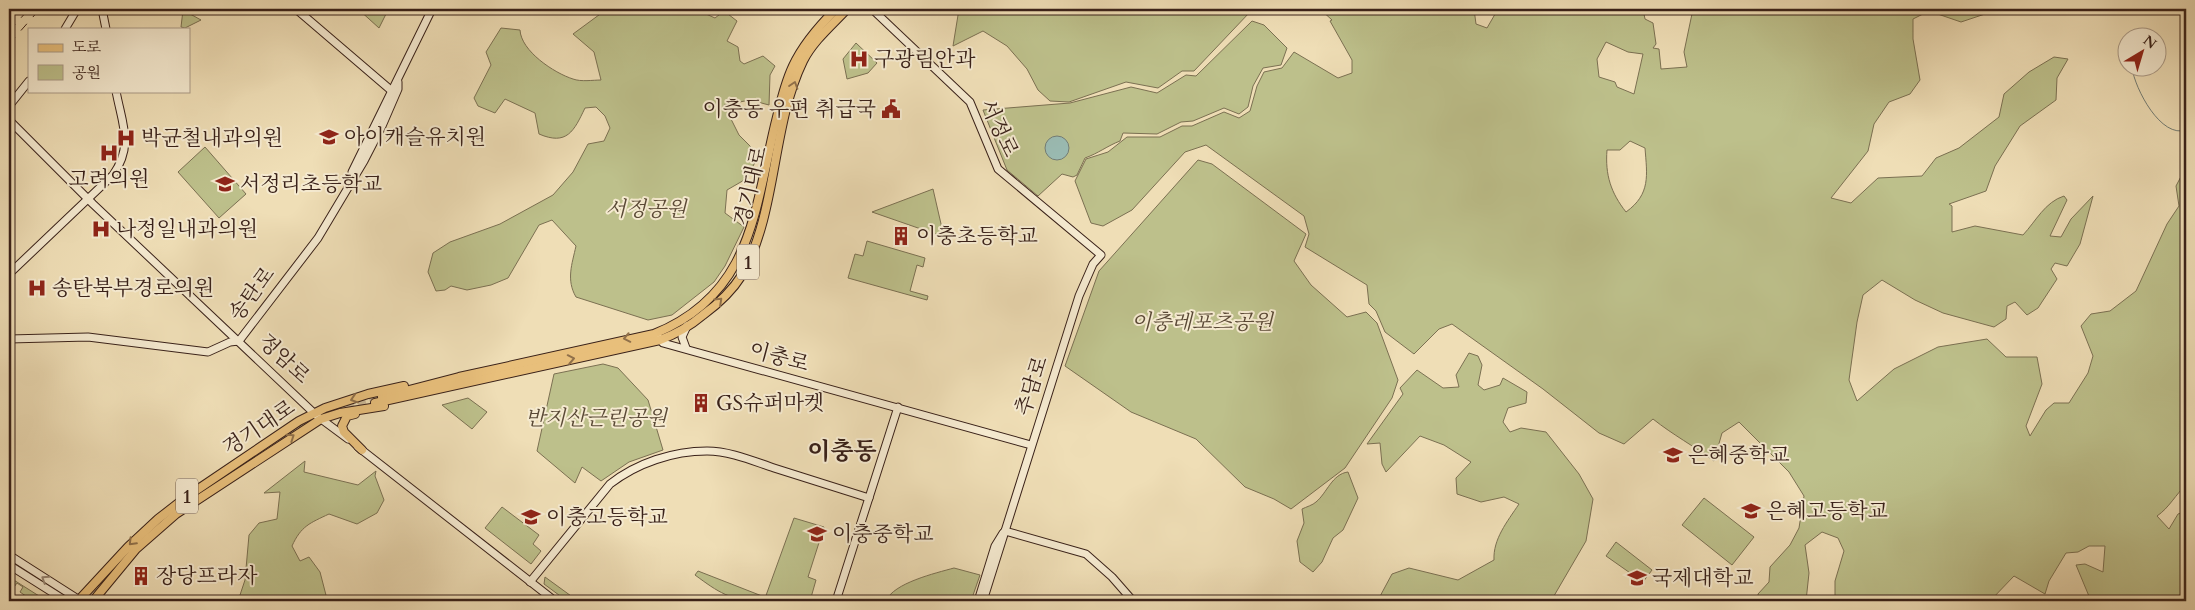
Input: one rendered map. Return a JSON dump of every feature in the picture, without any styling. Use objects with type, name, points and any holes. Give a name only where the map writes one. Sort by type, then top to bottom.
[{"type":"main road","name":"경기대로","points":[[93,601],[136,549],[176,514],[320,419],[376,403],[494,379],[505,370],[654,334],[670,327],[703,305],[725,282],[737,263],[749,234],[781,100],[792,68],[814,32],[836,9]]},
{"type":"main road","name":"경기대로","points":[[79,601],[128,547],[184,498],[314,412],[368,394],[468,370],[505,370],[660,340],[687,326],[716,305],[741,276],[758,234],[797,76],[810,49],[847,9]]},
{"type":"main road","points":[[362,450],[344,432],[343,421],[347,416],[376,403]]},
{"type":"street","points":[[66,28],[78,9]]},
{"type":"street","points":[[102,9],[106,28]]},
{"type":"street","points":[[296,9],[395,88]]},
{"type":"street","points":[[302,9],[395,88]]},
{"type":"street","name":"송탄로","points":[[9,339],[88,336],[208,352],[239,338],[318,238],[364,161],[382,126],[395,88],[432,9]]},
{"type":"street","name":"서정로","points":[[872,9],[970,102],[998,170],[1101,255]]},
{"type":"street","points":[[9,106],[28,82]]},
{"type":"street","points":[[9,274],[113,175],[125,154],[126,143],[116,92]]},
{"type":"street","name":"정암로","points":[[9,120],[89,197],[93,204],[239,338],[320,419],[555,601]]},
{"type":"street","name":"추담로","points":[[983,601],[1031,445],[1080,296],[1093,264],[1101,255]]},
{"type":"street","points":[[686,348],[682,338],[687,326]]},
{"type":"street","name":"이충로","points":[[654,334],[663,343],[1031,445]]},
{"type":"street","points":[[836,601],[898,407]]},
{"type":"street","points":[[530,582],[610,484],[621,475],[665,457],[688,452],[727,453],[869,498]]},
{"type":"street","points":[[1005,531],[1086,554],[1112,577],[1133,601]]},
{"type":"street","name":"추담로","points":[[978,601],[995,546],[1005,531]]},
{"type":"street","points":[[9,555],[79,601]]},
{"type":"street","points":[[9,565],[66,601]]},
{"type":"green space","points":[[358,9],[386,9],[388,10],[379,28]]},
{"type":"green space","name":"서정공원","points":[[607,9],[628,14],[637,9],[710,9],[706,14],[715,18],[724,11],[737,21],[727,41],[738,47],[740,61],[744,64],[763,56],[775,66],[770,75],[769,105],[750,100],[724,105],[739,135],[759,155],[746,179],[727,190],[725,213],[744,227],[725,266],[714,282],[672,315],[648,320],[576,297],[571,284],[571,278],[576,246],[552,220],[539,225],[508,278],[491,285],[467,290],[451,286],[445,290],[436,291],[428,272],[433,253],[450,242],[500,224],[553,195],[573,172],[588,144],[604,141],[610,128],[605,116],[596,107],[585,108],[577,123],[568,134],[563,137],[549,137],[539,134],[535,113],[505,99],[495,113],[478,106],[474,98],[491,65],[486,52],[501,28],[520,30],[526,46],[532,53],[557,72],[576,80],[601,80],[594,52],[573,34]]},
{"type":"green space","points":[[959,9],[1249,9],[1250,12],[1194,71],[1182,71],[1158,88],[1126,82],[1069,102],[1050,101],[1038,90],[1027,69],[1007,46],[983,31],[953,46]]},
{"type":"green space","points":[[1320,9],[1474,9],[1476,24],[1487,28],[1498,9],[1643,9],[1645,19],[1653,23],[1656,44],[1653,48],[1659,49],[1661,69],[1687,67],[1684,52],[1693,9],[2000,9],[1961,22],[1929,11],[1913,19],[1913,39],[1920,80],[1910,94],[1889,102],[1874,124],[1868,151],[1831,198],[1851,203],[1878,178],[1922,176],[1936,158],[1959,148],[1999,117],[2004,94],[2029,72],[2054,57],[2068,59],[2057,78],[2056,100],[2020,126],[1995,166],[1986,191],[1949,204],[1952,206],[1952,232],[1975,226],[2023,235],[2046,207],[2064,196],[2067,200],[2050,236],[2061,237],[2071,219],[2093,196],[2080,244],[2067,266],[2055,263],[2051,269],[2057,279],[2038,308],[2027,315],[2015,302],[2007,306],[2006,319],[1994,327],[1943,313],[1915,300],[1882,280],[1863,295],[1857,322],[1849,380],[1857,401],[1894,369],[1938,347],[1987,339],[2006,357],[2037,357],[2042,384],[2026,426],[2030,436],[2046,410],[2054,403],[2069,403],[2088,373],[2093,356],[2081,326],[2091,314],[2110,311],[2136,291],[2167,224],[2179,206],[2176,186],[2186,167],[2186,485],[2157,516],[2169,529],[2178,514],[2186,511],[2186,595],[2179,595],[2184,601],[2091,601],[2076,565],[2085,564],[2103,572],[2105,546],[2089,546],[2078,552],[2066,553],[2049,581],[2045,594],[2014,576],[1990,601],[1838,601],[1835,600],[1835,581],[1844,551],[1838,538],[1822,532],[1805,545],[1809,573],[1806,601],[1758,599],[1758,594],[1769,582],[1770,567],[1790,545],[1799,528],[1804,496],[1789,472],[1739,422],[1722,433],[1714,461],[1653,419],[1624,444],[1599,433],[1543,389],[1452,324],[1439,329],[1414,354],[1385,332],[1376,311],[1369,304],[1367,285],[1305,247],[1309,234],[1304,216],[1206,145],[1185,152],[1132,210],[1103,226],[1091,223],[1075,181],[1086,159],[1108,152],[1127,137],[1160,137],[1182,126],[1192,126],[1224,112],[1239,118],[1250,111],[1257,86],[1264,72],[1282,68],[1294,52],[1338,78],[1352,73],[1352,60],[1330,21],[1332,20]],"holes":[[[1606,42],[1628,52],[1643,54],[1634,94],[1617,87],[1615,82],[1599,77],[1597,59]],[[1630,141],[1645,148],[1646,183],[1640,198],[1626,212],[1616,198],[1610,183],[1607,168],[1607,150],[1620,150]]]},
{"type":"green space","points":[[183,10],[201,20],[185,28],[181,27]]},
{"type":"green space","points":[[1252,21],[1264,25],[1287,48],[1281,65],[1263,68],[1253,86],[1248,107],[1239,114],[1224,108],[1193,121],[1181,122],[1157,134],[1123,133],[1120,141],[1085,158],[1077,175],[1073,177],[1062,174],[1038,196],[1007,170],[983,110],[1070,103],[1131,87],[1157,93],[1186,75],[1196,76]]},
{"type":"green space","points":[[856,43],[877,63],[868,73],[847,79],[843,59]]},
{"type":"green space","points":[[205,147],[246,194],[219,218],[178,172]]},
{"type":"green space","name":"이충레포츠공원","points":[[1198,160],[1212,164],[1306,234],[1294,261],[1311,285],[1347,317],[1366,312],[1377,323],[1398,380],[1392,398],[1345,468],[1291,509],[1274,499],[1245,487],[1196,439],[1131,412],[1065,366],[1099,271]]},
{"type":"green space","points":[[933,189],[944,237],[872,212]]},
{"type":"green space","points":[[867,241],[925,258],[923,267],[917,265],[910,291],[928,296],[927,300],[848,278],[855,254],[863,256]]},
{"type":"green space","points":[[1469,353],[1478,356],[1482,365],[1478,385],[1484,390],[1500,385],[1503,378],[1527,392],[1526,403],[1508,408],[1503,422],[1510,432],[1521,428],[1546,432],[1579,474],[1593,499],[1586,541],[1551,601],[1378,600],[1392,574],[1409,568],[1458,580],[1494,560],[1498,538],[1519,504],[1504,497],[1481,502],[1457,494],[1456,478],[1471,462],[1444,445],[1420,436],[1386,472],[1382,464],[1380,443],[1367,444],[1403,394],[1400,388],[1417,370],[1443,388],[1459,387],[1456,375]]},
{"type":"green space","name":"반지산근린공원","points":[[603,364],[618,368],[648,400],[663,450],[629,462],[601,481],[582,467],[575,483],[537,451],[554,374]]},
{"type":"green space","points":[[468,398],[487,412],[472,429],[442,405]]},
{"type":"green space","points":[[305,461],[304,472],[358,485],[376,471],[375,476],[384,500],[377,513],[357,524],[329,514],[307,526],[295,539],[292,546],[300,561],[309,557],[320,572],[327,599],[392,596],[371,601],[238,601],[245,580],[249,535],[259,523],[277,519],[280,492],[264,493]]},
{"type":"green space","points":[[1348,472],[1358,498],[1343,530],[1333,538],[1322,562],[1313,572],[1300,562],[1297,541],[1304,523],[1302,509],[1315,503],[1338,476]]},
{"type":"green space","points":[[1704,498],[1754,537],[1732,565],[1682,525]]},
{"type":"green space","points":[[502,507],[539,535],[533,544],[541,551],[531,564],[485,528]]},
{"type":"green space","points":[[794,518],[824,527],[808,577],[816,580],[810,601],[764,601]]},
{"type":"green space","points":[[1616,542],[1652,570],[1643,582],[1606,556]]},
{"type":"green space","points":[[954,568],[980,575],[971,601],[886,601],[897,589],[906,584]]},
{"type":"green space","points":[[698,571],[762,596],[760,601],[750,601],[725,594],[695,575]]},
{"type":"green space","points":[[9,577],[47,601],[33,601],[20,592],[23,587],[17,583],[14,587],[9,583]]},
{"type":"green space","points":[[545,577],[578,601],[567,601],[544,584]]},
{"type":"water","points":[[1057,136],[1065,140],[1069,148],[1065,156],[1057,160],[1049,156],[1045,148],[1049,140]]},
{"type":"waterway","points":[[2134,78],[2144,99],[2159,120],[2167,127],[2177,131],[2186,130]]},
{"type":"tunnel","points":[[323,412],[374,399]]},
{"type":"tunnel","points":[[249,461],[324,414]]},
{"type":"railway","points":[[9,31],[29,9]]},
{"type":"railway","points":[[9,44],[40,9]]},
{"type":"place","name":"구광림안과","points":[[859,59]]},
{"type":"place","name":"이충동 우편 취급국","points":[[891,109]]},
{"type":"place","name":"아이캐슬유치원","points":[[329,137]]},
{"type":"place","name":"박균철내과의원","points":[[126,138]]},
{"type":"place","name":"고려의원","points":[[109,153]]},
{"type":"place","name":"서정리초등학교","points":[[225,184]]},
{"type":"place","name":"나정일내과의원","points":[[101,229]]},
{"type":"place","name":"이충초등학교","points":[[901,236]]},
{"type":"place","name":"송탄북부경로의원","points":[[37,288]]},
{"type":"place","name":"GS슈퍼마켓","points":[[701,403]]},
{"type":"place","name":"은혜중학교","points":[[1673,455]]},
{"type":"place","name":"은혜고등학교","points":[[1751,511]]},
{"type":"place","name":"이충고등학교","points":[[531,517]]},
{"type":"place","name":"이충중학교","points":[[817,534]]},
{"type":"place","name":"장당프라자","points":[[141,576]]},
{"type":"place","name":"국제대학교","points":[[1637,578]]},
{"type":"district","name":"이충동","points":[[842,451]]}]
